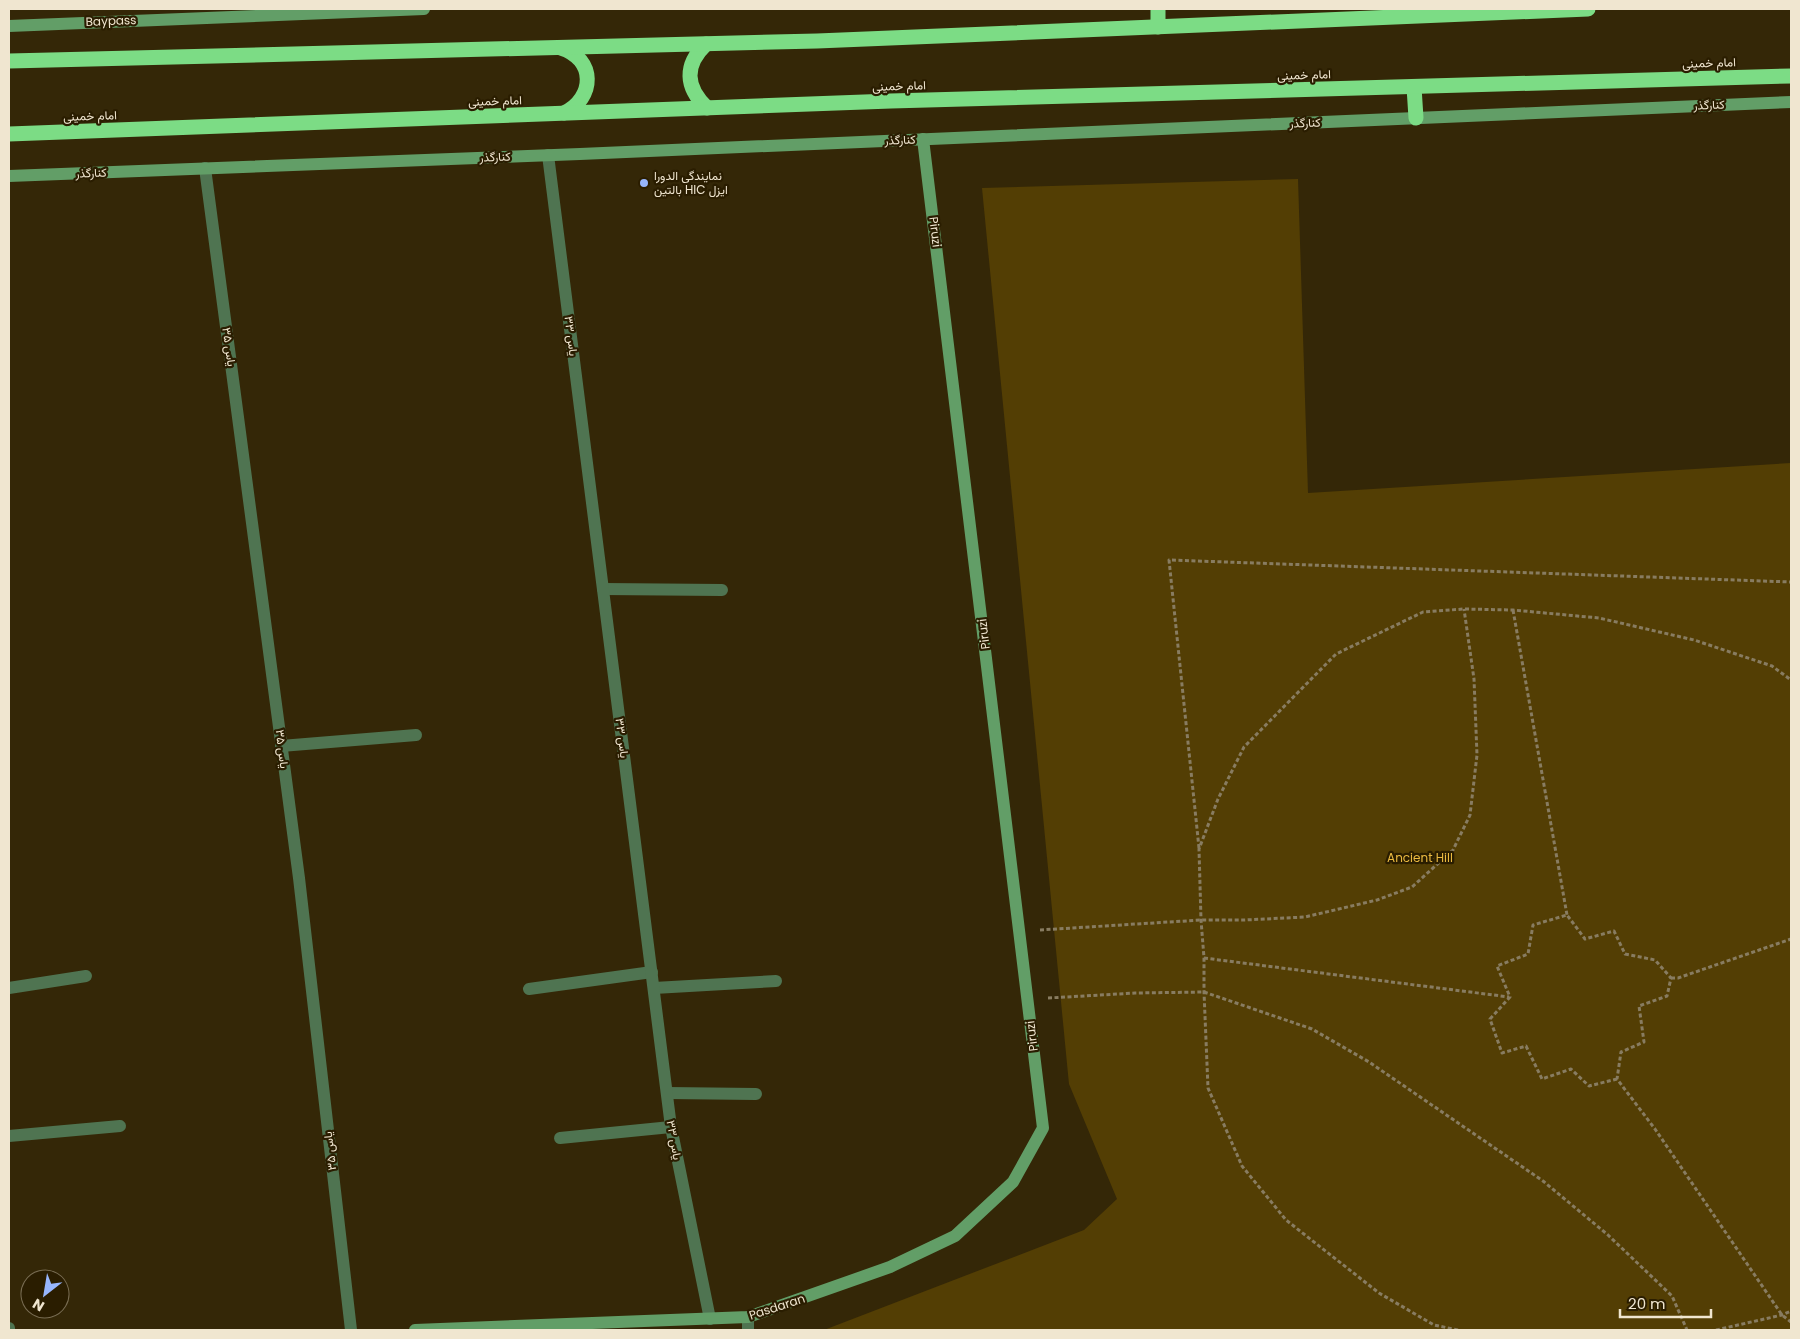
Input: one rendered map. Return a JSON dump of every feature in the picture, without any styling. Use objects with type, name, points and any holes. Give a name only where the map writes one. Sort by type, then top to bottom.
[{"type":"highway","points":[[1158,9],[1158,27]]},
{"type":"highway","points":[[9,61],[817,41],[1588,9]]},
{"type":"highway","points":[[706,44],[697,52],[691,64],[689,76],[692,88],[698,99],[707,108]]},
{"type":"highway","points":[[560,47],[570,51],[579,58],[588,78],[582,100],[574,108],[564,113]]},
{"type":"highway","name":"امام خمینی","points":[[9,134],[707,108],[1791,76]]},
{"type":"highway","points":[[1414,86],[1416,118]]},
{"type":"street","name":"Baypass","points":[[9,26],[424,9]]},
{"type":"street","name":"کنارگذر","points":[[9,176],[1791,102]]},
{"type":"street","name":"Piruzi","points":[[923,139],[1043,1128]]},
{"type":"street","name":"یاس ۳۳","points":[[548,155],[671,1126],[710,1319]]},
{"type":"street","name":"یاس ۳۵","points":[[205,168],[299,878],[351,1330]]},
{"type":"street","points":[[603,589],[722,590]]},
{"type":"street","points":[[281,746],[416,735]]},
{"type":"street","points":[[529,989],[652,972]]},
{"type":"street","points":[[9,988],[86,976]]},
{"type":"street","points":[[654,988],[776,981]]},
{"type":"street","points":[[667,1093],[756,1094]]},
{"type":"street","points":[[9,1136],[120,1126]]},
{"type":"street","points":[[560,1138],[671,1126]]},
{"type":"street","name":"Pasdaran","points":[[415,1330],[499,1329],[710,1319],[748,1324],[890,1267],[955,1236],[1014,1182],[1043,1128]]},
{"type":"path","points":[[1458,1330],[1434,1325],[1379,1293],[1286,1220],[1242,1166],[1208,1088],[1199,849],[1169,560],[1791,582]]},
{"type":"path","points":[[1020,931],[1201,920],[1305,917],[1377,900],[1412,887],[1453,850],[1470,816],[1477,755],[1474,679],[1464,609]]},
{"type":"path","points":[[1199,849],[1218,799],[1244,748],[1336,654],[1423,612],[1464,609],[1513,610],[1600,618],[1694,640],[1772,666],[1791,680]]},
{"type":"path","points":[[1513,610],[1567,915],[1585,939],[1614,931],[1625,954],[1655,960],[1671,978],[1678,978],[1791,939]]},
{"type":"path","points":[[1510,997],[1497,966],[1528,954],[1533,925],[1567,915]]},
{"type":"path","points":[[1204,958],[1510,997]]},
{"type":"path","points":[[1671,978],[1668,996],[1639,1006],[1644,1042],[1622,1052],[1617,1079],[1655,1129],[1782,1315],[1791,1322]]},
{"type":"path","points":[[1028,999],[1135,993],[1204,992],[1312,1029],[1369,1062],[1543,1181],[1608,1235],[1672,1296],[1687,1330]]},
{"type":"path","points":[[1510,997],[1490,1019],[1502,1053],[1526,1046],[1542,1079],[1570,1069],[1589,1086],[1617,1079]]},
{"type":"path","points":[[1716,1330],[1782,1315],[1791,1311]]},
{"type":"green space","name":"Ancient Hill","points":[[1298,179],[1308,493],[1791,463],[1791,1330],[824,1330],[1084,1230],[1117,1199],[1069,1084],[982,188]]},
{"type":"place","name":"نمایندگی الدورا بالتین HIC ایزل","points":[[644,183]]}]
